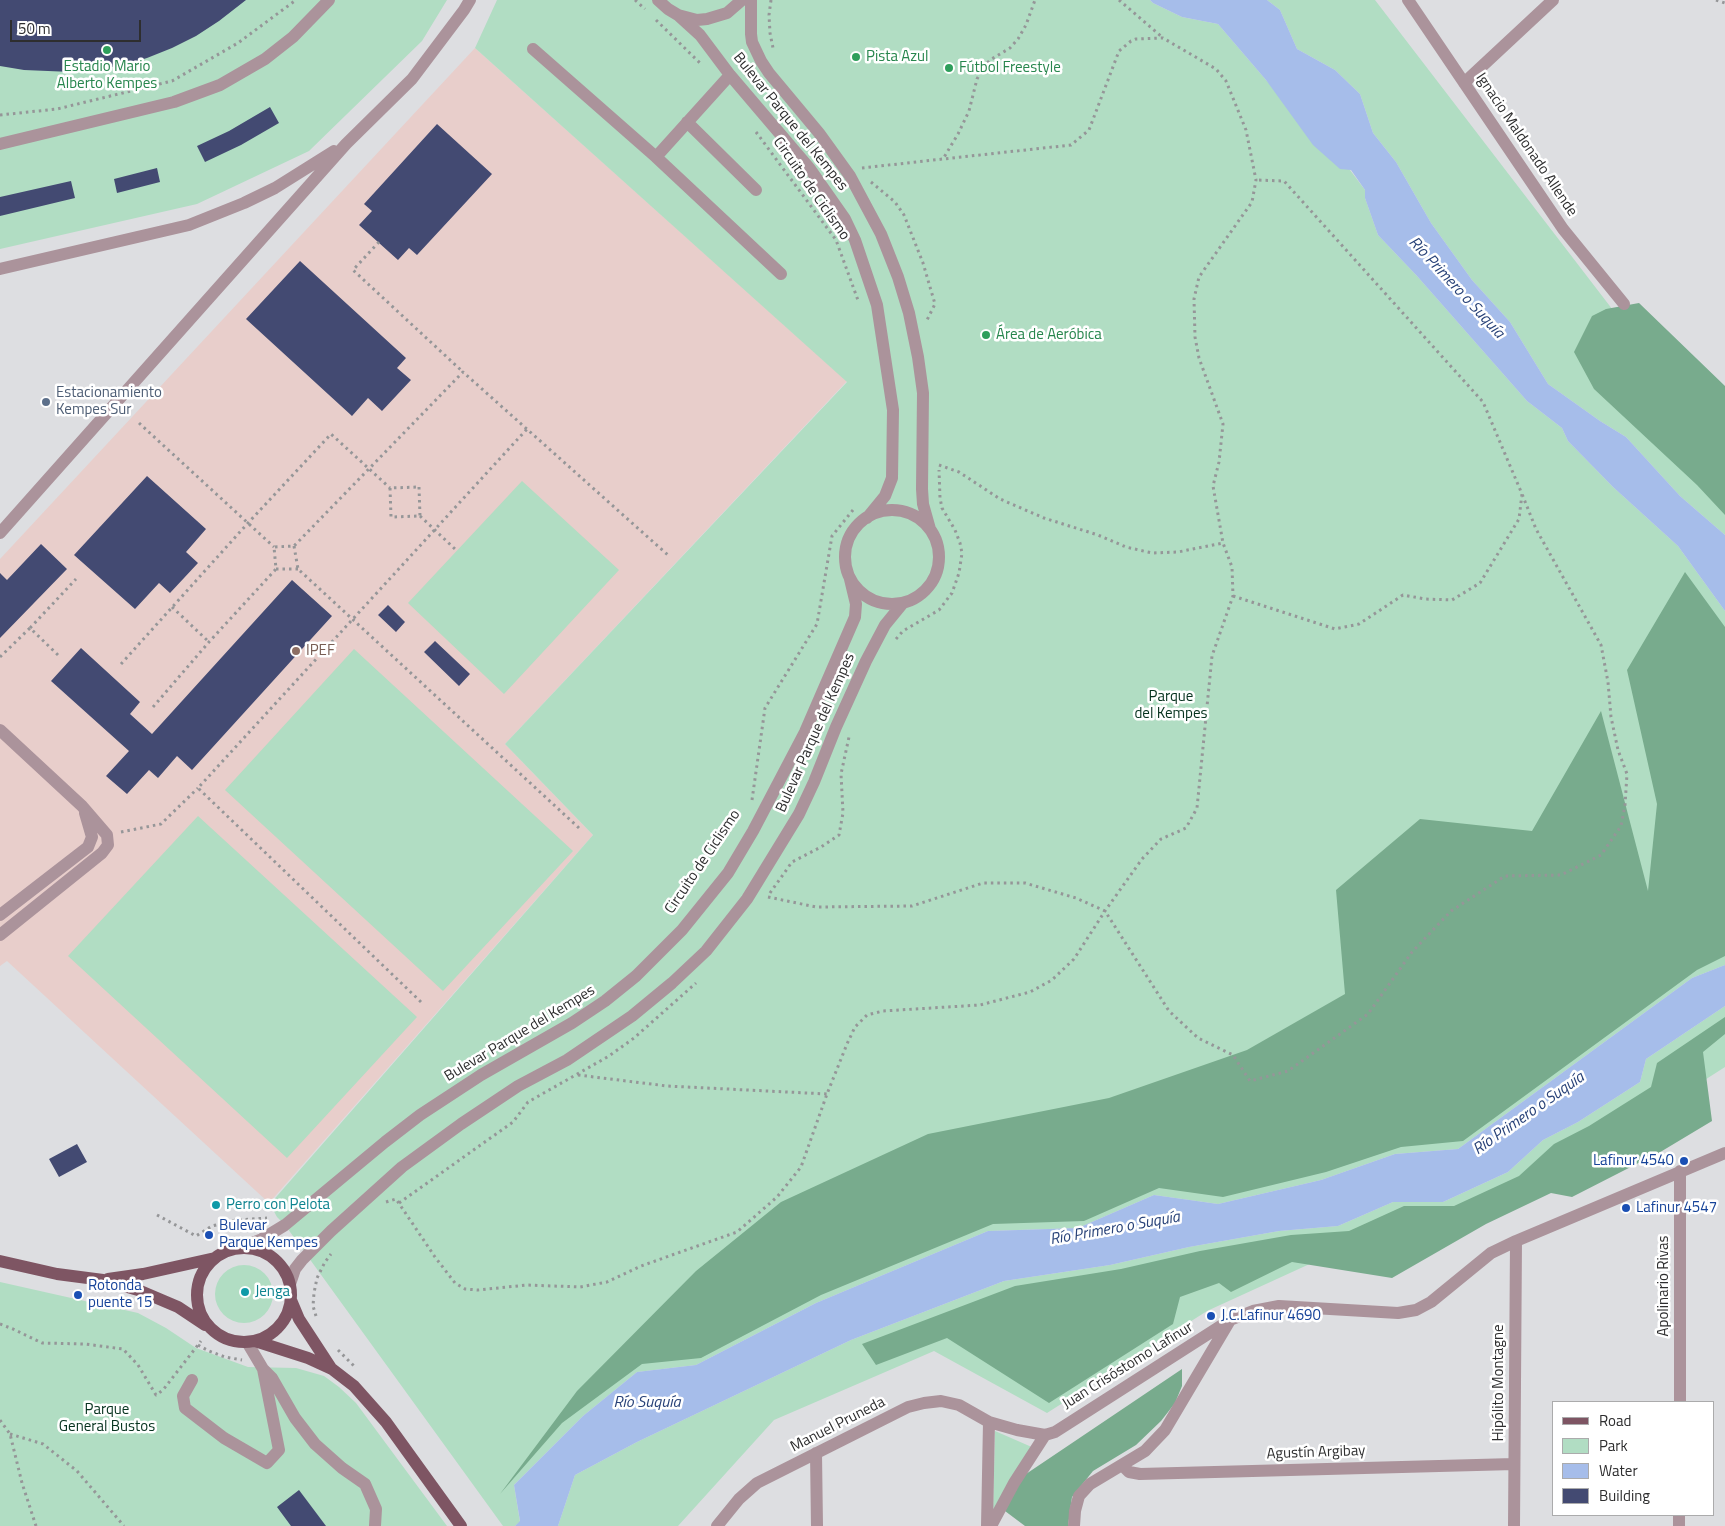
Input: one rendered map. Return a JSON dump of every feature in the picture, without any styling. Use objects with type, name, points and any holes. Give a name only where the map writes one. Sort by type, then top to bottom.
[{"type":"main road","points":[[210,1328],[201,1314],[197,1299],[201,1276],[210,1263],[231,1250],[240,1248],[255,1249],[272,1257],[284,1269],[290,1284],[291,1300],[299,1319],[332,1369]]},
{"type":"main road","points":[[103,1280],[143,1274],[216,1258]]},
{"type":"main road","points":[[0,1261],[57,1274],[103,1280],[159,1298],[231,1341],[251,1342],[308,1358],[332,1369],[354,1386],[386,1422],[460,1526]]},
{"type":"main road","points":[[251,1342],[268,1336],[280,1326],[287,1314],[291,1300]]},
{"type":"street","points":[[0,144],[174,102],[220,85],[265,59],[293,37],[329,0]]},
{"type":"street","points":[[0,533],[346,144],[412,80],[470,0]]},
{"type":"street","name":"Bulevar Parque del Kempes","points":[[658,0],[700,35],[725,79],[810,169],[849,226],[877,305],[893,410],[892,478],[885,496],[867,518]]},
{"type":"street","points":[[678,15],[687,18],[707,19],[726,13],[742,0]]},
{"type":"street","name":"Bulevar Parque del Kempes","points":[[752,0],[751,34],[761,61],[850,176],[881,234],[898,277],[909,313],[922,384],[924,430],[922,489],[930,529]]},
{"type":"street","name":"Ignacio Maldonado Allende","points":[[1408,0],[1563,229],[1624,304]]},
{"type":"street","points":[[1464,83],[1552,0]]},
{"type":"street","points":[[534,49],[656,157],[781,274]]},
{"type":"street","points":[[656,157],[725,79]]},
{"type":"street","points":[[687,122],[756,190]]},
{"type":"street","points":[[0,269],[189,225],[244,203],[275,188],[346,144]]},
{"type":"street","points":[[893,510],[907,513],[920,519],[930,529],[937,543],[939,558],[936,573],[928,587],[917,597],[903,604],[887,604],[872,600],[860,592],[850,580],[845,566],[845,552],[848,539],[856,527],[867,518],[879,512],[893,510]]},
{"type":"street","name":"Bulevar Parque del Kempes","points":[[240,1248],[262,1239],[285,1225],[420,1115],[481,1075],[572,1024],[605,1001],[636,976],[682,930],[728,873],[753,831],[805,732],[856,617],[856,604],[850,580]]},
{"type":"street","name":"Bulevar Parque del Kempes","points":[[290,1284],[295,1269],[302,1260],[402,1166],[518,1086],[567,1060],[632,1016],[672,983],[706,951],[747,899],[799,814],[866,661],[885,625],[903,604]]},
{"type":"street","points":[[0,730],[82,806],[107,835],[108,845],[102,853],[0,935]]},
{"type":"street","points":[[0,915],[88,847],[92,837],[82,806]]},
{"type":"street","name":"Juan Crisóstomo Lafinur","points":[[1045,1435],[1055,1432],[1230,1320],[1253,1311],[1279,1306],[1398,1314],[1416,1310],[1431,1302],[1492,1253],[1516,1241],[1725,1153]]},
{"type":"street","name":"Apolinario Rivas","points":[[1680,1171],[1680,1401]]},
{"type":"street","name":"Hipólito Montagne","points":[[1514,1526],[1516,1241]]},
{"type":"street","points":[[1074,1526],[1075,1511],[1080,1496],[1090,1484],[1145,1451],[1165,1430],[1230,1320]]},
{"type":"street","points":[[192,1380],[183,1396],[185,1408],[224,1438],[267,1463],[279,1450],[263,1370],[251,1342]]},
{"type":"street","points":[[263,1370],[272,1378],[295,1418],[315,1444],[342,1468],[365,1484],[376,1509],[375,1526]]},
{"type":"street","name":"Manuel Pruneda","points":[[718,1526],[739,1499],[757,1483],[908,1407],[941,1401],[959,1405],[989,1422],[1045,1435]]},
{"type":"street","points":[[989,1422],[989,1526]]},
{"type":"street","points":[[989,1526],[1045,1435]]},
{"type":"street","points":[[816,1453],[817,1526]]},
{"type":"street","name":"Agustín Argibay","points":[[1122,1465],[1129,1472],[1140,1474],[1514,1464]]},
{"type":"path","points":[[0,115],[57,109],[172,80],[238,43],[296,0]]},
{"type":"path","points":[[635,0],[725,79]]},
{"type":"path","points":[[943,159],[969,111],[977,79],[983,68],[990,60],[1014,44],[1023,34],[1035,0]]},
{"type":"path","points":[[382,1205],[387,1201],[396,1199],[455,1283],[465,1289],[478,1290],[527,1285],[580,1287],[607,1282],[641,1266],[737,1232],[777,1197],[801,1168],[827,1094],[855,1027],[867,1015],[883,1011],[980,1004],[1030,992],[1052,980],[1074,959],[1142,859],[1161,839],[1186,828],[1197,808],[1212,656],[1233,596],[1232,567],[1224,543],[1213,486],[1219,462],[1223,424],[1199,358],[1195,337],[1194,299],[1199,277],[1252,202],[1256,180],[1246,130],[1226,81],[1216,69],[1163,38],[1119,0]]},
{"type":"path","points":[[1716,0],[1725,3]]},
{"type":"path","points":[[862,168],[1071,145],[1089,130],[1118,51],[1130,41],[1136,39],[1163,38]]},
{"type":"path","name":"Circuito de Ciclismo","points":[[756,131],[836,240],[861,310]]},
{"type":"path","points":[[768,897],[816,907],[912,906],[983,883],[1025,883],[1076,898],[1105,911],[1169,1012],[1198,1038],[1233,1055],[1250,1081],[1288,1071],[1368,1014],[1412,952],[1451,911],[1505,876],[1561,875],[1601,855],[1621,826],[1625,806],[1627,774],[1618,750],[1611,717],[1608,682],[1601,645],[1536,528],[1482,402],[1284,181],[1256,180]]},
{"type":"path","points":[[378,242],[353,270],[463,372],[668,556]]},
{"type":"path","points":[[274,547],[294,546],[463,372]]},
{"type":"path","points":[[139,423],[274,547],[276,569]]},
{"type":"path","points":[[107,835],[161,824],[198,788],[527,429]]},
{"type":"path","points":[[121,664],[331,434],[390,488],[391,517],[420,516],[456,550]]},
{"type":"path","points":[[894,643],[903,631],[939,610],[952,592],[959,573],[962,553],[955,530],[942,508],[938,465],[959,472],[1000,499],[1044,518],[1098,536],[1126,548],[1152,553],[1178,552],[1224,543]]},
{"type":"path","points":[[390,488],[419,487],[420,516]]},
{"type":"path","points":[[1233,596],[1336,629],[1359,624],[1403,594],[1425,599],[1452,600],[1480,583],[1519,519],[1522,494]]},
{"type":"path","name":"Circuito de Ciclismo","points":[[750,808],[765,708],[817,624],[832,536],[855,508]]},
{"type":"path","points":[[294,546],[298,569],[579,828]]},
{"type":"path","points":[[153,707],[276,569],[298,569]]},
{"type":"path","points":[[0,657],[76,579]]},
{"type":"path","points":[[172,607],[209,642]]},
{"type":"path","points":[[30,628],[58,655]]},
{"type":"path","points":[[198,788],[421,1002]]},
{"type":"path","points":[[577,1075],[667,1086],[827,1094]]},
{"type":"path","points":[[158,1214],[196,1236],[212,1226],[236,1220],[269,1218]]},
{"type":"path","points":[[318,1321],[313,1306],[317,1278],[333,1251]]},
{"type":"path","points":[[0,1324],[42,1344],[85,1344],[123,1349],[138,1364],[156,1395],[163,1390],[201,1341]]},
{"type":"path","points":[[332,1344],[359,1371]]},
{"type":"path","points":[[0,1420],[10,1434],[22,1483],[36,1526]]},
{"type":"path","points":[[10,1434],[44,1444],[77,1471],[124,1526]]},
{"type":"shaded area","name":"IPEF","points":[[475,48],[847,381],[505,744],[593,835],[269,1203],[7,961],[0,966],[0,559]]},
{"type":"green space","points":[[0,0],[447,0],[422,41],[309,151],[197,204],[0,249]]},
{"type":"green space","name":"Parque del Kempes","points":[[497,0],[1150,0],[1182,17],[1218,24],[1266,80],[1350,170],[1365,190],[1365,198],[1378,235],[1417,276],[1527,401],[1562,428],[1568,441],[1613,487],[1678,546],[1725,611],[1725,965],[1692,978],[1458,1149],[1395,1154],[1321,1180],[1218,1204],[1154,1195],[1078,1228],[988,1231],[816,1303],[696,1365],[637,1372],[583,1416],[514,1485],[520,1522],[515,1526],[503,1526],[285,1225],[277,1217],[270,1204],[593,835],[505,744],[847,382],[475,48]]},
{"type":"green space","points":[[1267,0],[1375,0],[1725,457],[1725,535],[1680,496],[1626,437],[1548,384],[1510,322],[1472,280],[1431,223],[1396,162],[1373,133],[1360,94],[1335,70],[1297,49],[1280,10]]},
{"type":"green space","points":[[1639,303],[1725,386],[1725,515],[1697,485],[1594,389],[1574,352],[1592,316],[1606,309]]},
{"type":"green space","points":[[522,481],[619,570],[504,694],[408,603]]},
{"type":"green space","points":[[1685,572],[1725,627],[1725,956],[1697,970],[1463,1141],[1401,1147],[1326,1172],[1223,1197],[1159,1188],[1084,1221],[993,1224],[821,1295],[701,1358],[642,1364],[562,1423],[500,1494],[577,1391],[696,1271],[781,1202],[928,1134],[1109,1098],[1247,1050],[1345,994],[1336,890],[1420,819],[1532,831],[1601,711],[1648,891],[1657,804],[1627,670]]},
{"type":"green space","points":[[354,649],[573,851],[443,991],[225,790]]},
{"type":"green space","points":[[198,816],[417,1017],[287,1158],[68,956]]},
{"type":"green space","points":[[1725,1006],[1725,1067],[1536,1188],[1338,1251],[1207,1311],[1047,1413],[934,1351],[774,1420],[678,1526],[558,1526],[575,1475],[637,1442],[851,1340],[1004,1281],[1110,1265],[1189,1247],[1279,1231],[1338,1226],[1393,1202],[1443,1202],[1508,1172],[1543,1140],[1578,1122],[1640,1082],[1646,1059]]},
{"type":"green space","points":[[1725,1017],[1725,1034],[1703,1052],[1712,1121],[1662,1151],[1572,1197],[1551,1193],[1486,1224],[1392,1278],[1292,1262],[1231,1292],[1219,1283],[1180,1297],[1173,1324],[1049,1403],[947,1338],[876,1365],[862,1344],[1015,1286],[1121,1269],[1200,1251],[1291,1235],[1349,1231],[1404,1206],[1454,1206],[1519,1176],[1554,1144],[1589,1126],[1651,1087],[1657,1063]]},
{"type":"green space","points":[[238,1265],[250,1265],[265,1273],[273,1288],[273,1300],[265,1315],[250,1323],[238,1323],[223,1315],[215,1300],[215,1288],[223,1273]]},
{"type":"green space","name":"Parque General Bustos","points":[[0,1282],[138,1313],[166,1328],[196,1348],[248,1367],[296,1368],[324,1376],[356,1403],[447,1526],[0,1526]]},
{"type":"green space","points":[[1182,1369],[1182,1386],[1175,1403],[1161,1421],[1136,1445],[1093,1471],[1072,1497],[1068,1526],[1025,1526],[1001,1508],[1026,1474]]},
{"type":"green space","points":[[995,1431],[1034,1448],[993,1512]]},
{"type":"water","name":"Río Primero o Suquía","points":[[1150,0],[1267,0],[1280,10],[1297,49],[1335,70],[1360,94],[1373,133],[1396,162],[1431,223],[1472,280],[1510,322],[1548,384],[1626,437],[1680,496],[1725,535],[1725,611],[1678,546],[1613,487],[1568,441],[1562,428],[1527,401],[1417,276],[1378,235],[1365,198],[1365,190],[1351,170],[1340,169],[1313,145],[1266,80],[1218,24],[1182,17]]},
{"type":"water","name":"Río Suquía","points":[[1725,965],[1725,1006],[1646,1059],[1640,1082],[1578,1122],[1543,1140],[1508,1172],[1443,1202],[1393,1202],[1338,1226],[1279,1231],[1189,1247],[1110,1265],[1004,1281],[851,1340],[637,1442],[575,1475],[558,1526],[515,1526],[520,1521],[514,1485],[583,1416],[637,1372],[696,1365],[816,1303],[988,1231],[1078,1228],[1154,1195],[1218,1204],[1321,1180],[1395,1154],[1458,1149],[1692,978]]},
{"type":"building","name":"Estadio Mario Alberto Kempes","points":[[0,0],[246,0],[196,36],[172,48],[121,66],[72,72],[24,70],[0,66]]},
{"type":"building","points":[[270,107],[279,123],[241,145],[205,162],[197,146],[229,131]]},
{"type":"building","points":[[437,124],[492,174],[417,255],[409,248],[398,260],[359,225],[372,211],[364,204]]},
{"type":"building","points":[[157,168],[160,182],[117,193],[114,179]]},
{"type":"building","points":[[71,181],[75,198],[0,216],[0,197]]},
{"type":"building","points":[[300,261],[406,358],[397,368],[411,380],[382,411],[368,398],[352,416],[246,319]]},
{"type":"building","points":[[147,476],[206,529],[186,552],[198,563],[170,593],[159,583],[135,609],[74,555]]},
{"type":"building","points":[[41,544],[67,569],[0,638],[0,573],[7,580]]},
{"type":"building","points":[[292,580],[332,616],[192,770],[177,756],[158,778],[149,770],[127,794],[106,776],[129,751],[51,681],[81,648],[140,702],[130,714],[152,734]]},
{"type":"building","points":[[388,605],[405,622],[396,632],[378,615]]},
{"type":"building","points":[[435,641],[470,674],[459,686],[424,652]]},
{"type":"building","points":[[77,1144],[87,1162],[59,1177],[49,1159]]},
{"type":"building","points":[[299,1490],[326,1526],[291,1526],[277,1507]]},
{"type":"place","name":"Estadio Mario Alberto Kempes","points":[[107,50]]},
{"type":"place","name":"Pista Azul","points":[[856,57]]},
{"type":"place","name":"Fútbol Freestyle","points":[[949,68]]},
{"type":"place","name":"Área de Aeróbica","points":[[986,335]]},
{"type":"place","name":"Estacionamiento Kempes Sur","points":[[46,402]]},
{"type":"place","name":"IPEF","points":[[296,651]]},
{"type":"place","name":"Lafinur 4540","points":[[1684,1161]]},
{"type":"place","name":"Perro con Pelota","points":[[216,1205]]},
{"type":"place","name":"Lafinur 4547","points":[[1626,1208]]},
{"type":"place","name":"Bulevar Parque Kempes","points":[[209,1235]]},
{"type":"place","name":"Jenga","points":[[245,1292]]},
{"type":"place","name":"Rotonda puente 15","points":[[78,1295]]},
{"type":"place","name":"J.C.Lafinur 4690","points":[[1211,1316]]}]
